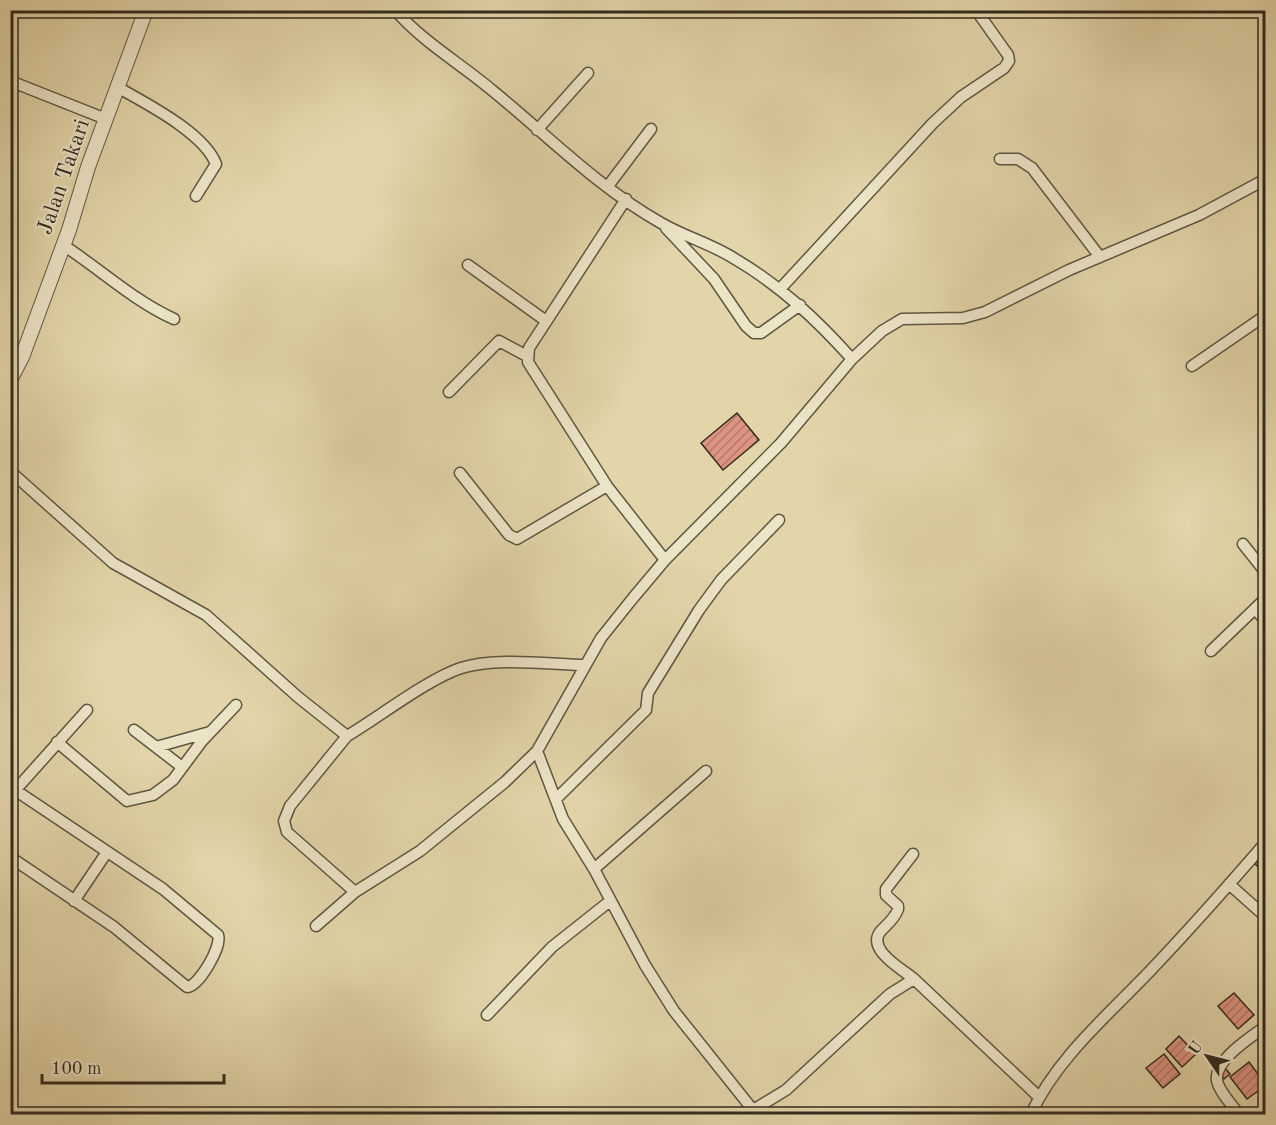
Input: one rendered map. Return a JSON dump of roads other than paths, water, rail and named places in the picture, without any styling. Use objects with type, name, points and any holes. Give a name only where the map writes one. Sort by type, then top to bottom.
[{"type":"street","name":"Jalan Takari","points":[[10,380],[22,357],[146,10]]},
{"type":"street","points":[[394,10],[419,35],[492,90],[571,159],[608,186],[662,223],[734,258],[781,288],[852,359]]},
{"type":"street","points":[[781,288],[933,123],[962,97],[1004,68],[1009,61],[1008,55],[976,10]]},
{"type":"street","points":[[537,130],[588,73]]},
{"type":"street","points":[[10,81],[106,119]]},
{"type":"street","points":[[119,88],[169,118],[203,145],[214,158],[216,164],[213,172],[196,196]]},
{"type":"street","points":[[608,186],[651,129]]},
{"type":"street","points":[[1000,159],[1018,159],[1032,168],[1100,257]]},
{"type":"street","points":[[316,926],[355,892],[420,851],[505,782],[537,751],[601,638],[665,561],[781,443],[852,359],[894,322],[974,316],[1100,257],[1178,226],[1266,179]]},
{"type":"street","points":[[527,356],[546,321],[627,199]]},
{"type":"street","points":[[662,223],[714,279],[746,326],[754,333],[761,333],[800,305]]},
{"type":"street","points":[[63,245],[99,269],[149,308],[174,319]]},
{"type":"street","points":[[468,265],[546,321]]},
{"type":"street","points":[[1192,366],[1266,315]]},
{"type":"street","points":[[449,392],[499,341],[503,340],[527,356],[533,371],[569,423],[607,486],[665,561]]},
{"type":"street","points":[[10,471],[113,563],[206,615],[298,697],[347,736]]},
{"type":"street","points":[[460,473],[509,535],[517,539],[607,486]]},
{"type":"street","points":[[556,799],[646,710],[648,693],[699,610],[721,579],[779,520]]},
{"type":"street","points":[[1243,544],[1266,573]]},
{"type":"street","points":[[1211,651],[1266,598]]},
{"type":"street","points":[[1255,609],[1266,621]]},
{"type":"street","points":[[355,892],[287,831],[284,821],[290,806],[347,736],[436,680],[462,668],[490,664],[585,666]]},
{"type":"street","points":[[57,742],[127,801],[160,790],[173,780],[210,732],[236,705]]},
{"type":"street","points":[[10,857],[114,927],[187,987],[196,982],[219,947],[218,935],[163,889],[13,793],[87,710]]},
{"type":"street","points":[[134,730],[182,767]]},
{"type":"street","points":[[156,747],[210,732]]},
{"type":"street","points":[[537,751],[563,819],[594,869],[674,1011],[754,1112],[786,1090],[890,994],[914,979]]},
{"type":"street","points":[[594,869],[705,771]]},
{"type":"street","points":[[1031,1114],[1039,1097],[1085,1039],[1266,842]]},
{"type":"street","points":[[74,901],[107,852]]},
{"type":"street","points":[[913,854],[886,889],[886,895],[898,906],[898,912],[879,934],[877,942],[880,950],[1039,1097]]},
{"type":"street","points":[[1229,884],[1266,917]]},
{"type":"street","points":[[487,1015],[552,947],[610,901]]},
{"type":"street","points":[[1239,1114],[1217,1083],[1216,1074],[1221,1064],[1266,1026]]}]
